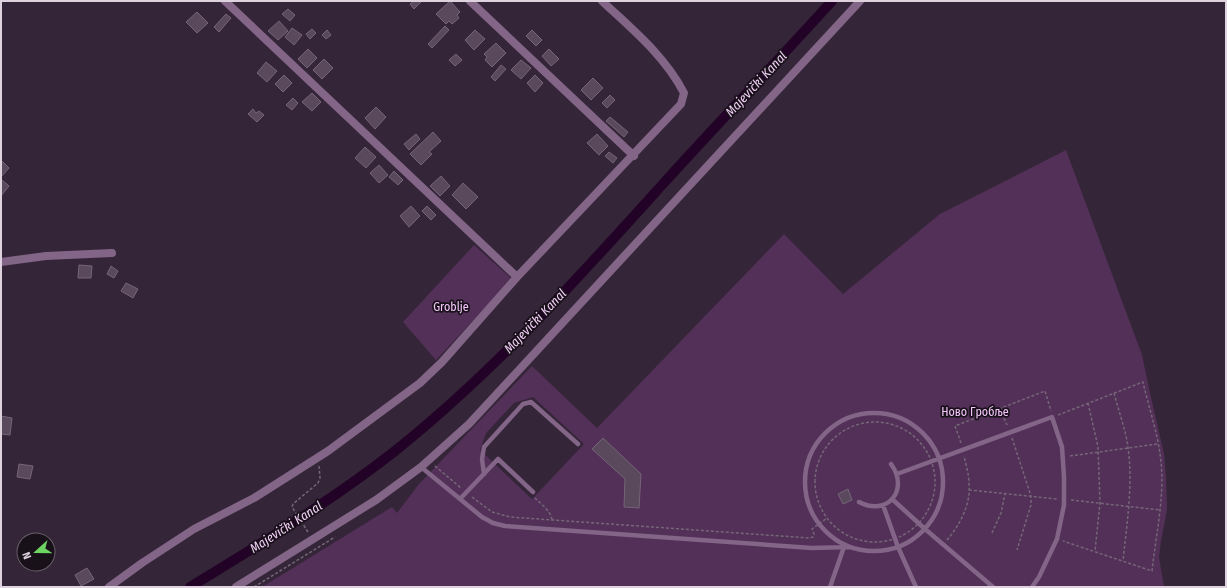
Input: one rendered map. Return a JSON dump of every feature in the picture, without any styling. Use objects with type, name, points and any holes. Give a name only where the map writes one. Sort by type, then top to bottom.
[{"type":"street","points":[[225,1],[517,277]]},
{"type":"street","points":[[470,1],[634,156]]},
{"type":"street","points":[[109,587],[142,563],[194,529],[254,498],[317,458],[420,383],[442,362],[517,277],[634,156],[681,104],[684,93],[676,78],[650,46],[602,1]]},
{"type":"street","points":[[236,587],[376,500],[421,467],[469,424],[860,1]]},
{"type":"street","points":[[1,262],[46,256],[112,253]]},
{"type":"lane","points":[[484,474],[482,459],[484,447],[522,404],[532,402],[578,444]]},
{"type":"lane","points":[[421,467],[482,517],[493,523],[505,526],[812,548],[850,547],[869,551],[879,551],[898,547],[918,536],[935,515],[941,497],[943,477],[938,458],[929,440],[907,421],[898,417],[878,413],[869,413],[859,414],[840,421],[828,430],[818,441],[809,458],[806,468],[806,497],[813,516],[833,538],[850,547]]},
{"type":"lane","points":[[896,474],[1052,417],[1062,447],[1064,505],[1057,539],[1039,577],[1032,587]]},
{"type":"lane","points":[[460,499],[498,459],[533,492]]},
{"type":"lane","points":[[859,502],[872,507],[883,505],[892,498],[898,488],[896,474],[891,464]]},
{"type":"lane","points":[[892,498],[925,529],[993,587]]},
{"type":"lane","points":[[883,505],[898,547],[916,587]]},
{"type":"lane","points":[[830,587],[844,547]]},
{"type":"path","points":[[943,544],[960,522],[968,503],[970,484],[963,449],[955,426],[1045,391],[1052,417],[1143,382],[1160,454],[1160,510],[1152,571],[1057,539]]},
{"type":"path","points":[[1114,393],[1127,441],[1129,468],[1129,506],[1123,561]]},
{"type":"path","points":[[1088,403],[1098,452],[1100,503],[1094,551]]},
{"type":"path","points":[[1000,409],[1010,432],[1031,496],[1032,504],[1017,550]]},
{"type":"path","points":[[877,422],[895,425],[904,429],[919,441],[931,461],[934,475],[934,494],[927,511],[919,523],[908,532],[896,538],[882,542],[873,542],[854,538],[838,529],[827,518],[820,507],[815,484],[816,470],[822,453],[827,445],[837,435],[849,427],[863,423],[877,422]]},
{"type":"path","points":[[1063,457],[1157,444]]},
{"type":"path","points":[[303,525],[292,507],[293,504],[318,483],[320,478],[317,458]]},
{"type":"path","points":[[428,460],[488,509],[499,515],[510,517],[809,538],[813,537],[814,534],[812,529],[827,518]]},
{"type":"path","points":[[533,492],[532,495],[552,515],[552,520]]},
{"type":"path","points":[[992,533],[1001,514],[1005,494]]},
{"type":"green space","name":"Ново Гробље","points":[[1066,150],[1142,355],[1164,454],[1167,510],[1159,557],[1164,587],[262,587],[392,507],[397,513],[419,484],[532,366],[597,428],[784,234],[843,294],[940,214]],"holes":[[[533,397],[584,444],[532,499],[480,450],[486,433],[514,403]]]},
{"type":"green space","name":"Groblje","points":[[474,245],[512,279],[436,360],[403,322]]},
{"type":"building","points":[[414,1],[422,1],[414,9],[410,4]]},
{"type":"building","points":[[450,1],[460,12],[457,15],[459,18],[452,24],[449,21],[446,24],[436,14]]},
{"type":"building","points":[[288,9],[295,15],[290,21],[282,14]]},
{"type":"building","points":[[197,12],[208,23],[197,33],[186,22]]},
{"type":"building","points":[[226,14],[231,18],[219,32],[214,27]]},
{"type":"building","points":[[279,21],[288,31],[278,40],[268,31]]},
{"type":"building","points":[[445,26],[449,30],[432,48],[428,44]]},
{"type":"building","points":[[292,28],[302,35],[294,45],[285,37]]},
{"type":"building","points":[[312,29],[316,33],[310,39],[306,34]]},
{"type":"building","points":[[327,30],[331,35],[326,39],[322,35]]},
{"type":"building","points":[[475,30],[485,39],[474,50],[465,40]]},
{"type":"building","points":[[532,30],[542,40],[536,46],[526,36]]},
{"type":"building","points":[[496,43],[506,53],[492,67],[485,60],[487,57],[484,54]]},
{"type":"building","points":[[308,49],[317,58],[307,68],[298,59]]},
{"type":"building","points":[[549,49],[559,59],[551,66],[542,56]]},
{"type":"building","points":[[456,54],[462,60],[455,66],[449,60]]},
{"type":"building","points":[[324,59],[333,68],[322,79],[313,70]]},
{"type":"building","points":[[521,60],[531,68],[521,79],[511,70]]},
{"type":"building","points":[[266,62],[277,71],[267,82],[257,73]]},
{"type":"building","points":[[501,65],[506,69],[495,81],[491,77]]},
{"type":"building","points":[[284,75],[292,83],[283,92],[275,84]]},
{"type":"building","points":[[535,75],[543,83],[535,92],[527,83]]},
{"type":"building","points":[[593,78],[603,88],[591,100],[581,90]]},
{"type":"building","points":[[312,93],[321,102],[312,111],[302,102]]},
{"type":"building","points":[[610,95],[615,100],[607,108],[602,103]]},
{"type":"building","points":[[293,98],[298,103],[292,110],[286,105]]},
{"type":"building","points":[[376,107],[386,117],[375,129],[365,118]]},
{"type":"building","points":[[253,109],[256,113],[259,111],[264,115],[257,122],[248,114]]},
{"type":"building","points":[[610,117],[628,132],[624,137],[606,121]]},
{"type":"building","points":[[433,132],[441,141],[429,152],[432,154],[421,165],[410,154]]},
{"type":"building","points":[[416,134],[420,139],[409,150],[404,144]]},
{"type":"building","points":[[597,134],[608,146],[599,155],[587,143]]},
{"type":"building","points":[[365,147],[376,157],[366,168],[355,158]]},
{"type":"building","points":[[609,152],[617,158],[613,163],[605,156]]},
{"type":"building","points":[[1,160],[9,168],[1,177]]},
{"type":"building","points":[[379,165],[388,175],[379,183],[370,173]]},
{"type":"building","points":[[394,171],[403,180],[398,185],[389,177]]},
{"type":"building","points":[[441,176],[450,186],[440,196],[430,186]]},
{"type":"building","points":[[2,180],[9,186],[1,196],[1,182]]},
{"type":"building","points":[[463,183],[478,197],[466,209],[452,195]]},
{"type":"building","points":[[411,206],[420,216],[409,227],[400,216]]},
{"type":"building","points":[[427,206],[436,215],[431,220],[422,211]]},
{"type":"building","points":[[79,265],[92,266],[91,278],[78,278]]},
{"type":"building","points":[[111,266],[118,271],[114,278],[107,274]]},
{"type":"building","points":[[126,283],[138,289],[133,298],[121,291]]},
{"type":"building","points":[[1,416],[12,418],[10,435],[1,434]]},
{"type":"building","points":[[603,438],[641,474],[639,508],[624,507],[625,479],[592,449]]},
{"type":"building","points":[[19,464],[33,466],[30,479],[17,477]]},
{"type":"building","points":[[848,489],[852,500],[843,504],[838,494]]},
{"type":"building","points":[[87,568],[94,579],[81,586],[75,575]]},
{"type":"waterway","name":"Majevički Kanal","points":[[190,587],[294,522],[345,488],[395,451],[467,389],[501,357],[599,255],[832,1]]}]
